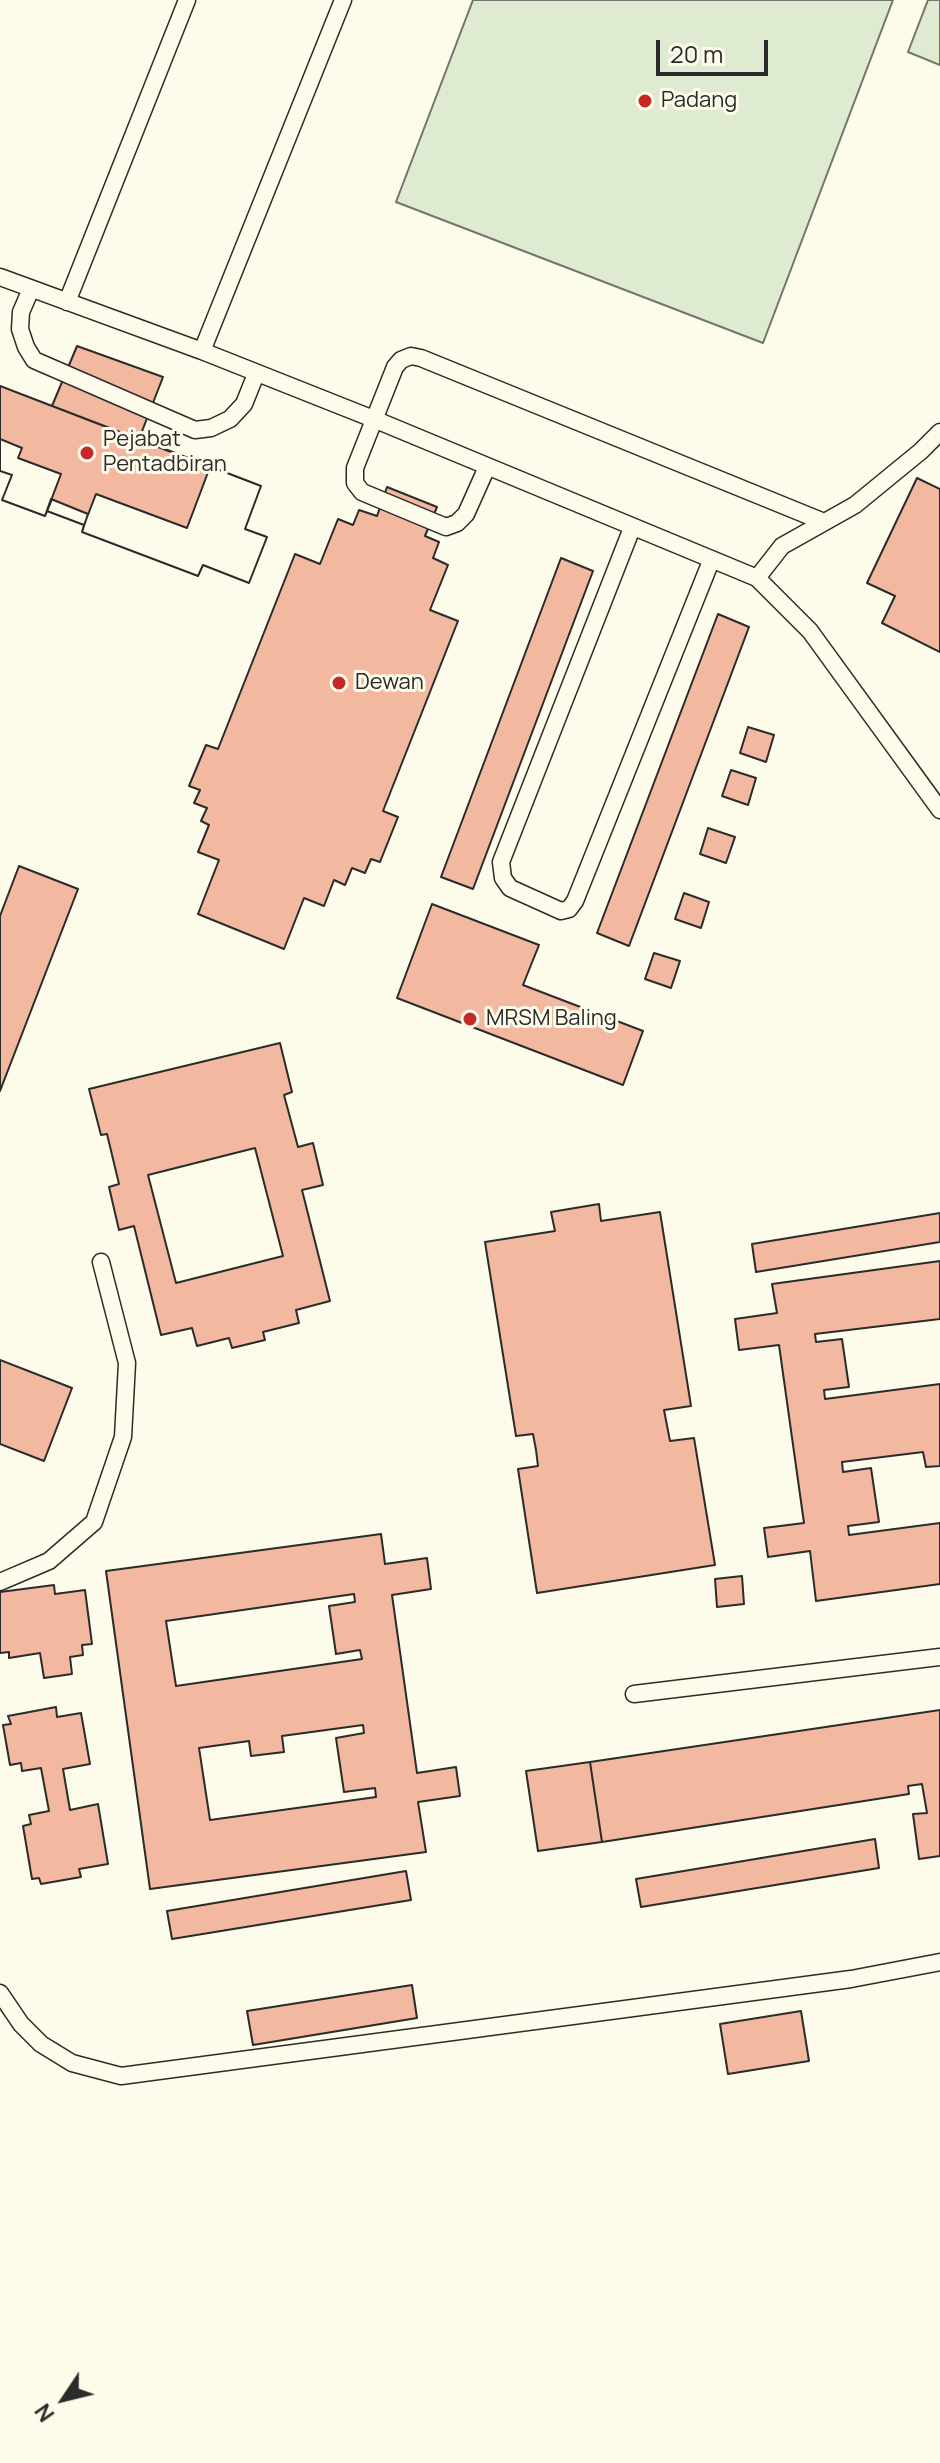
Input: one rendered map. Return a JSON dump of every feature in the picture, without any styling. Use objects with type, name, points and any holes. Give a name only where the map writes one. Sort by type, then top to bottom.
[{"type":"lane","points":[[67,302],[187,0]]},
{"type":"lane","points":[[202,351],[343,0]]},
{"type":"lane","points":[[0,277],[202,351],[376,420],[757,578],[810,631],[940,810]]},
{"type":"lane","points":[[31,289],[21,312],[20,329],[34,360],[195,430],[211,428],[230,419],[244,404],[256,374]]},
{"type":"lane","points":[[487,467],[466,514],[457,523],[446,527],[362,492],[355,483],[355,468],[395,367],[401,360],[411,356],[824,522]]},
{"type":"lane","points":[[757,578],[782,546],[855,505],[940,432]]},
{"type":"lane","points":[[632,528],[501,862],[503,878],[510,888],[561,911],[569,909],[575,901],[711,561]]},
{"type":"lane","points":[[0,1582],[49,1561],[94,1522],[123,1437],[127,1363],[101,1262]]},
{"type":"lane","points":[[634,1694],[940,1657]]},
{"type":"lane","points":[[0,1993],[21,2024],[41,2044],[72,2063],[121,2076],[851,1979],[940,1962]]},
{"type":"green space","name":"Padang","points":[[473,0],[893,0],[763,343],[396,202]]},
{"type":"green space","points":[[928,0],[940,0],[940,65],[908,52]]},
{"type":"building","name":"Pejabat Pentadbiran","points":[[77,346],[163,377],[139,439],[261,486],[245,529],[267,537],[249,583],[203,565],[198,576],[82,532],[84,525],[47,511],[45,516],[2,500],[12,475],[0,471],[0,386],[52,406]]},
{"type":"building","name":"Pejabat Pentadbiran","points":[[0,386],[261,486],[245,529],[267,537],[249,583],[203,565],[198,576],[82,532],[88,514],[51,499],[45,516],[2,500],[12,475],[0,471]]},
{"type":"building","points":[[0,386],[210,467],[187,528],[96,494],[84,525],[47,511],[61,474],[18,458],[22,448],[0,439]]},
{"type":"building","points":[[917,478],[940,489],[940,652],[882,623],[895,596],[867,583]]},
{"type":"building","name":"Dewan","points":[[387,487],[437,507],[425,536],[439,542],[433,558],[448,565],[430,610],[458,621],[383,811],[398,817],[380,862],[371,859],[365,873],[352,868],[345,885],[334,880],[324,906],[304,898],[284,949],[198,914],[219,860],[198,852],[209,825],[201,821],[207,808],[194,803],[200,790],[189,786],[206,745],[218,749],[295,554],[320,564],[338,519],[353,525],[359,510],[377,516]]},
{"type":"building","points":[[561,558],[593,571],[473,889],[441,877]]},
{"type":"building","points":[[718,614],[749,627],[629,946],[597,933]]},
{"type":"building","points":[[748,727],[774,735],[766,762],[740,753]]},
{"type":"building","points":[[731,770],[756,778],[748,805],[722,796]]},
{"type":"building","points":[[708,828],[735,837],[726,863],[700,854]]},
{"type":"building","points":[[19,866],[78,889],[0,1091],[0,916]]},
{"type":"building","points":[[684,893],[709,902],[701,928],[675,919]]},
{"type":"building","points":[[432,904],[539,945],[523,985],[643,1031],[623,1085],[397,998]]},
{"type":"building","points":[[654,953],[680,961],[671,988],[645,979]]},
{"type":"building","points":[[280,1043],[292,1092],[284,1095],[298,1147],[313,1143],[323,1185],[302,1190],[330,1301],[296,1310],[299,1323],[263,1332],[265,1340],[232,1348],[229,1338],[197,1346],[192,1328],[161,1335],[134,1226],[119,1230],[109,1187],[119,1184],[107,1134],[101,1135],[89,1089]]},
{"type":"building","points":[[255,1148],[283,1256],[176,1283],[148,1175]]},
{"type":"building","points":[[599,1204],[601,1221],[660,1212],[691,1406],[664,1410],[670,1441],[694,1438],[715,1565],[537,1593],[518,1469],[538,1466],[536,1450],[533,1434],[516,1436],[485,1242],[555,1231],[551,1212]]},
{"type":"building","points":[[940,1213],[940,1242],[756,1272],[752,1244]]},
{"type":"building","points":[[940,1261],[940,1319],[815,1334],[816,1342],[842,1339],[849,1387],[824,1390],[825,1399],[940,1384],[940,1466],[926,1467],[923,1452],[842,1462],[843,1472],[871,1468],[879,1522],[848,1526],[849,1535],[940,1523],[940,1584],[816,1601],[810,1551],[768,1557],[764,1528],[804,1523],[779,1345],[739,1350],[735,1319],[777,1313],[772,1284]]},
{"type":"building","points":[[0,1360],[72,1388],[44,1461],[0,1444]]},
{"type":"building","points":[[381,1534],[385,1564],[427,1558],[431,1589],[392,1595],[417,1773],[456,1767],[460,1796],[418,1802],[426,1852],[150,1889],[106,1571]],"holes":[[[354,1594],[355,1602],[329,1606],[336,1654],[360,1650],[362,1659],[176,1686],[166,1621]],[[363,1725],[364,1733],[336,1738],[344,1792],[375,1788],[376,1797],[210,1820],[199,1748],[249,1741],[251,1756],[284,1752],[282,1736]]]},
{"type":"building","points":[[742,1576],[744,1604],[717,1607],[715,1579]]},
{"type":"building","points":[[54,1585],[55,1594],[85,1590],[92,1644],[82,1645],[83,1655],[70,1657],[72,1674],[44,1678],[40,1653],[9,1658],[9,1652],[0,1653],[0,1592]]},
{"type":"building","points":[[56,1707],[57,1717],[81,1713],[90,1764],[63,1769],[70,1810],[98,1804],[108,1864],[79,1869],[81,1877],[41,1884],[39,1878],[32,1879],[23,1826],[31,1824],[29,1815],[49,1811],[41,1768],[22,1771],[21,1763],[10,1765],[3,1725],[11,1724],[8,1716]]},
{"type":"building","points":[[940,1710],[940,1856],[919,1859],[913,1814],[927,1813],[922,1784],[908,1786],[909,1794],[602,1842],[590,1762]]},
{"type":"building","points":[[590,1762],[602,1842],[538,1851],[526,1771]]},
{"type":"building","points":[[875,1839],[879,1868],[641,1907],[636,1879]]},
{"type":"building","points":[[406,1871],[411,1900],[172,1939],[167,1911]]},
{"type":"building","points":[[412,1985],[417,2018],[253,2045],[247,2011]]},
{"type":"building","points":[[801,2011],[809,2061],[728,2074],[720,2024]]},
{"type":"place","name":"Padang","points":[[645,101]]},
{"type":"place","name":"Pejabat Pentadbiran","points":[[87,453]]},
{"type":"place","name":"Dewan","points":[[339,683]]},
{"type":"place","name":"MRSM Baling","points":[[470,1019]]}]
